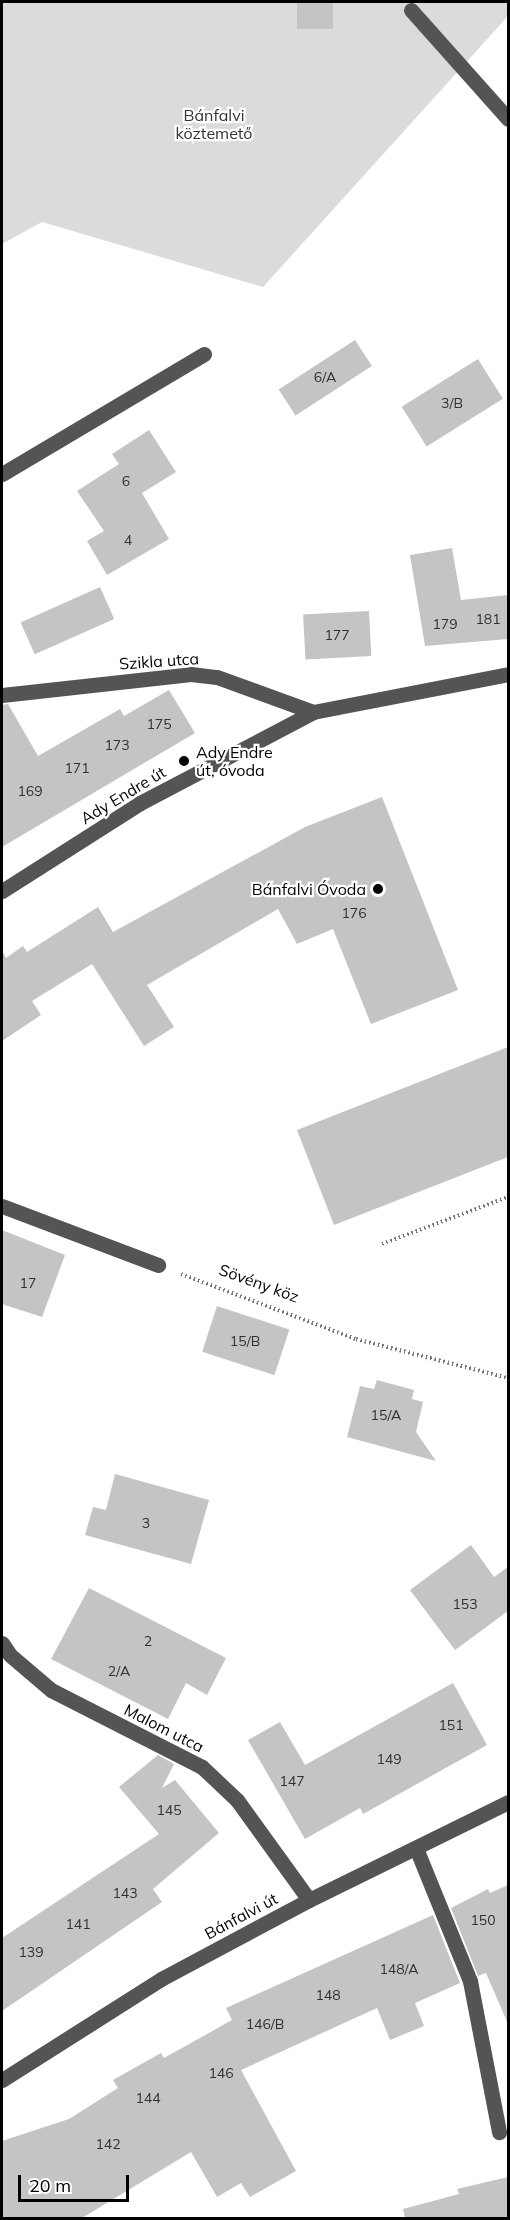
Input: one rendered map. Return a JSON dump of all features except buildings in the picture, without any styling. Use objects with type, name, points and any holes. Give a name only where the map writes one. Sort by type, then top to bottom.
[{"type":"street","points":[[411,10],[508,119]]},
{"type":"street","points":[[2,474],[204,354]]},
{"type":"street","name":"Szikla utca","points":[[2,695],[191,674],[217,676],[313,712]]},
{"type":"street","name":"Ady Endre út","points":[[2,891],[140,803],[313,712],[508,674]]},
{"type":"street","points":[[2,1206],[158,1266]]},
{"type":"street","name":"Malom utca","points":[[2,1643],[10,1655],[51,1690],[202,1767],[237,1800],[309,1900]]},
{"type":"street","name":"Bánfalvi út","points":[[2,2080],[160,1979],[309,1900],[508,1802]]},
{"type":"street","points":[[416,1848],[470,1981],[500,2132]]},
{"type":"path","points":[[382,1244],[508,1197]]},
{"type":"path","name":"Sövény köz","points":[[158,1266],[356,1339],[508,1378]]},
{"type":"green space","name":"Bánfalvi köztemető","points":[[2,2],[508,2],[508,16],[263,287],[42,222],[2,244]]},
{"type":"place","name":"Ady Endre út, óvoda","points":[[184,761]]},
{"type":"place","name":"Bánfalvi Óvoda","points":[[378,889]]}]
